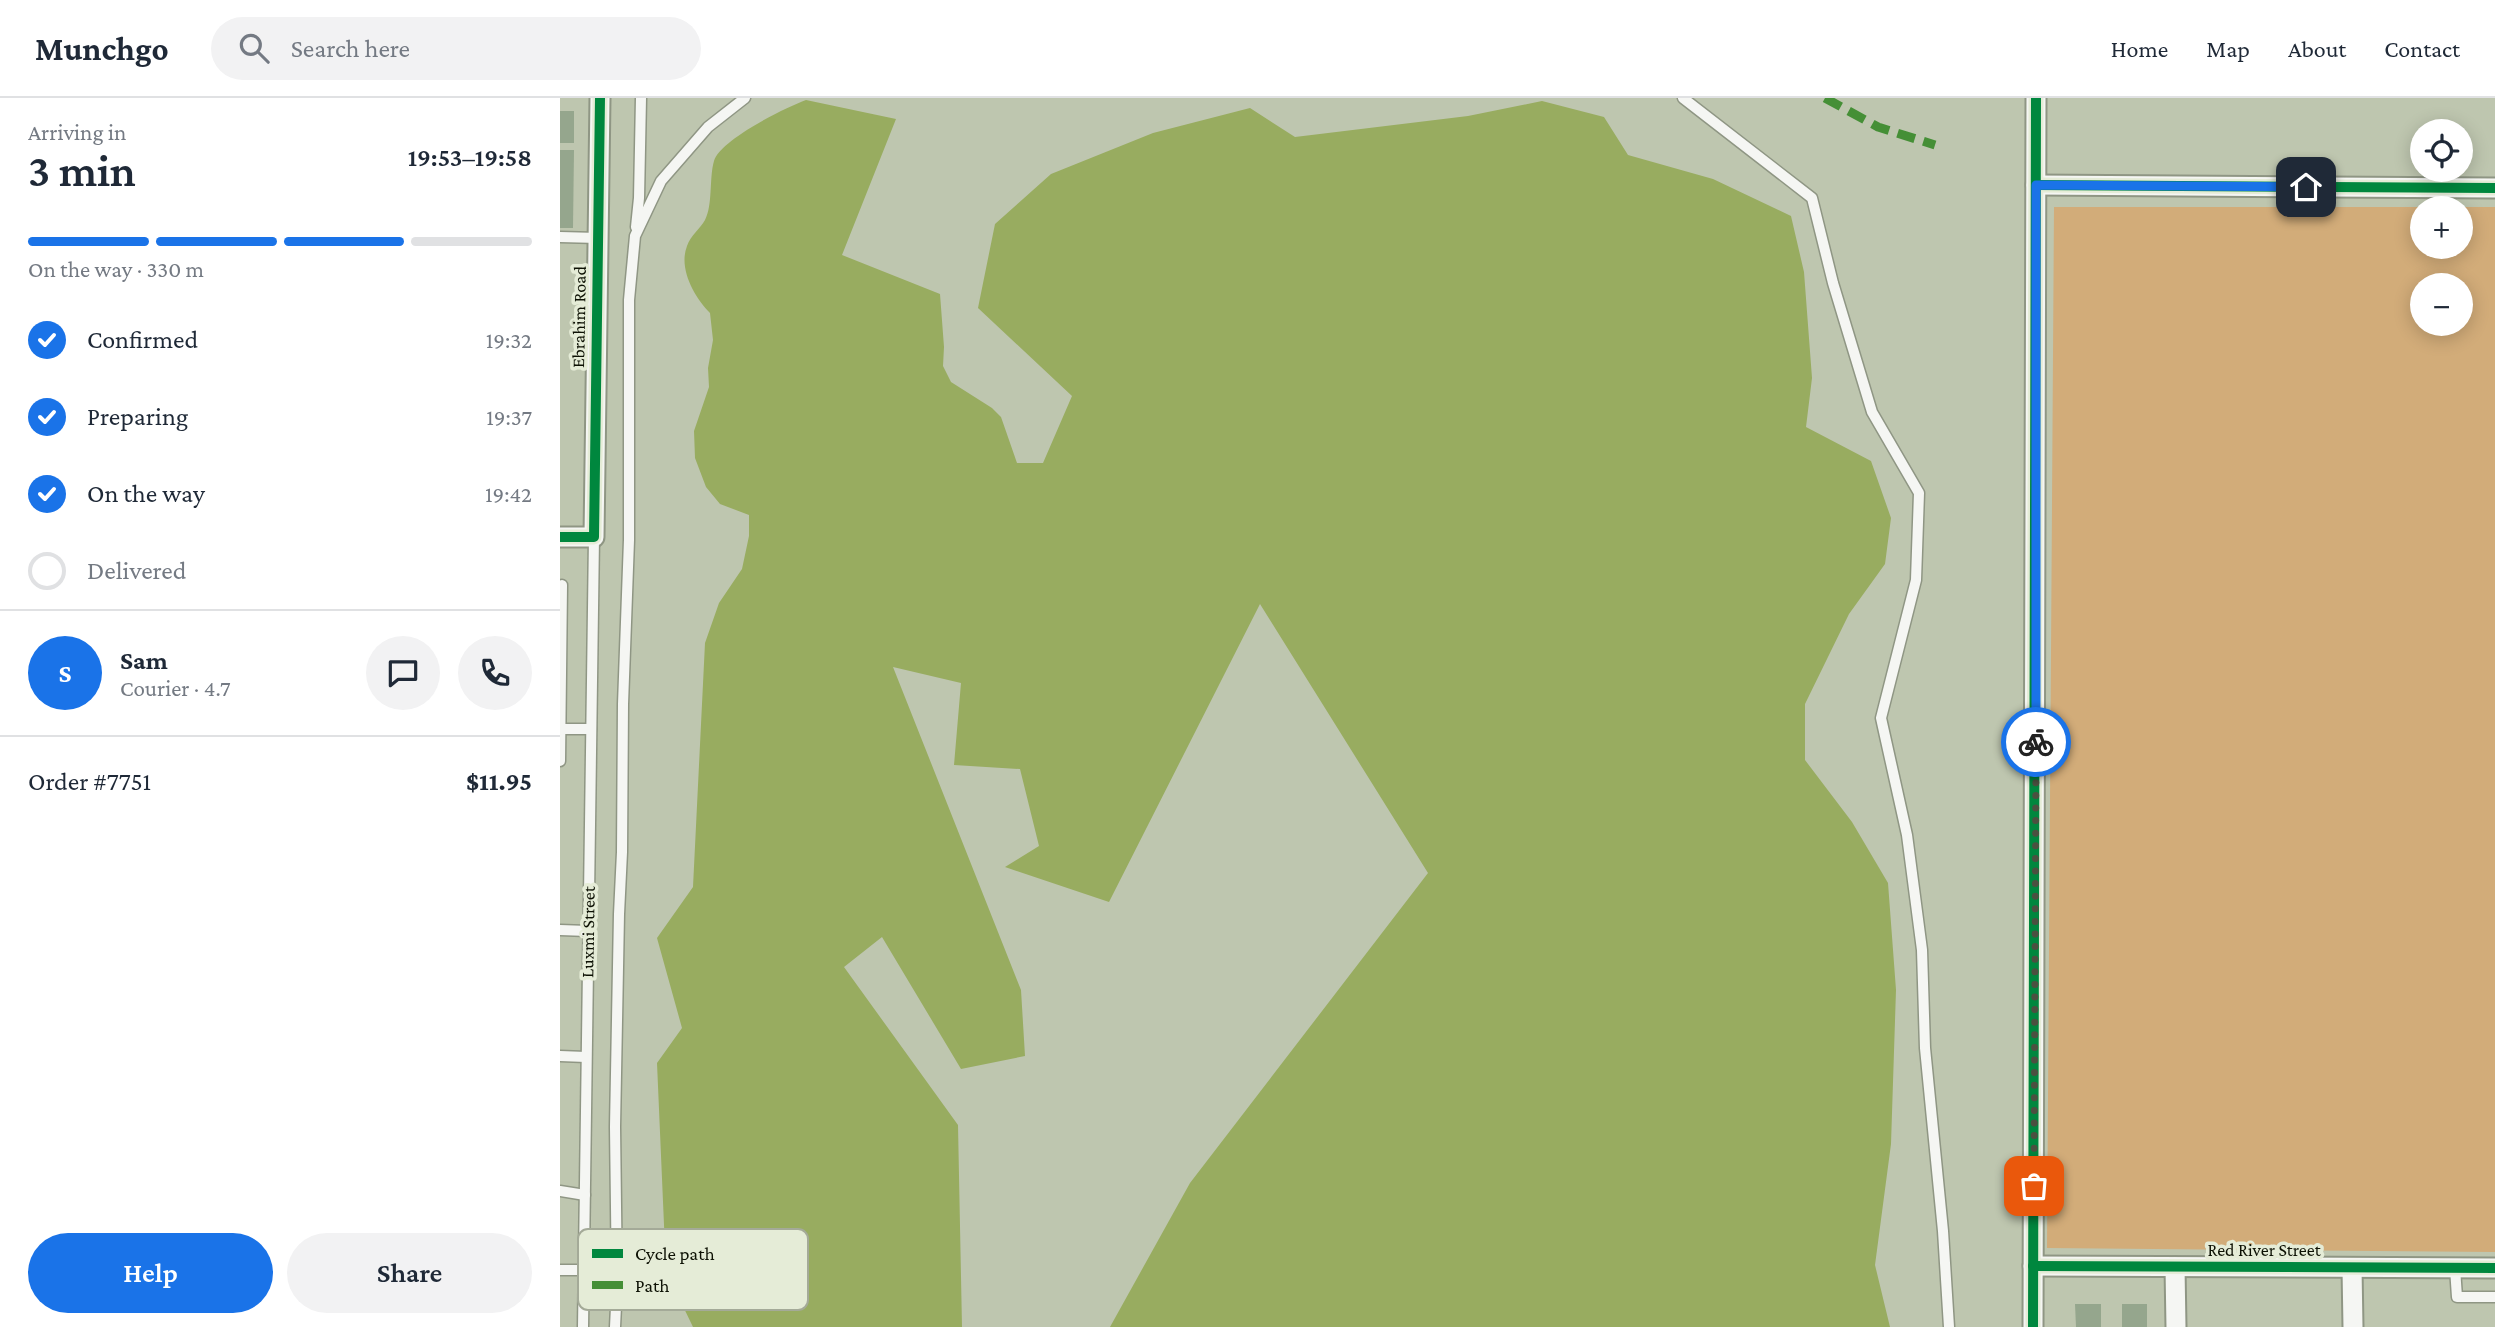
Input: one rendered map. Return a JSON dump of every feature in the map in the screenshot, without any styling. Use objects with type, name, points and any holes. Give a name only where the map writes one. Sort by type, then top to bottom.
[{"type":"street","name":"Ebrahim Road","points":[[594,537],[600,98]]},
{"type":"street","points":[[2033,1327],[2036,98]]},
{"type":"street","points":[[2036,185],[2495,188]]},
{"type":"street","points":[[560,537],[594,537]]},
{"type":"street","name":"Red River Street","points":[[2033,1266],[2495,1268]]},
{"type":"street","points":[[2175,1267],[2176,1327]]},
{"type":"street","points":[[2352,1268],[2353,1327]]},
{"type":"lane","points":[[616,1229],[619,914],[629,540],[629,300],[639,198],[641,98]]},
{"type":"lane","points":[[635,236],[661,181],[708,127],[745,98]]},
{"type":"lane","points":[[1683,98],[1812,198],[1833,284],[1872,412],[1919,493],[1916,580],[1881,718],[1907,835],[1922,950],[1924,1048],[1949,1327]]},
{"type":"lane","points":[[560,237],[598,238]]},
{"type":"lane","name":"Luxmi Street","points":[[585,1229],[594,537]]},
{"type":"lane","points":[[560,761],[562,585]]},
{"type":"lane","points":[[560,729],[591,729]]},
{"type":"lane","points":[[560,930],[587,931]]},
{"type":"lane","points":[[560,1056],[586,1057]]},
{"type":"lane","points":[[560,1191],[585,1195]]},
{"type":"lane","points":[[2455,1268],[2457,1297],[2495,1297]]},
{"type":"lane","points":[[560,1270],[578,1270]]},
{"type":"shaded area","points":[[806,100],[896,119],[842,255],[940,294],[943,366],[951,382],[992,408],[1001,417],[1017,463],[1043,463],[1072,396],[978,308],[995,224],[1051,174],[1153,133],[1250,108],[1295,137],[1468,116],[1542,101],[1604,117],[1628,155],[1713,179],[1791,216],[1804,272],[1812,378],[1806,427],[1871,461],[1891,518],[1885,564],[1849,614],[1805,704],[1805,760],[1852,822],[1888,883],[1896,990],[1891,1144],[1875,1265],[1890,1327],[1110,1327],[1190,1183],[1428,873],[1260,604],[1109,902],[1005,867],[1039,846],[1020,769],[954,765],[961,683],[893,667],[1021,990],[1025,1056],[961,1069],[882,937],[844,967],[958,1125],[962,1327],[693,1327],[685,1310],[808,1310],[808,1229],[664,1229],[657,1063],[682,1028],[657,938],[693,887],[705,643],[719,603],[742,569],[749,536],[749,515],[720,504],[706,487],[695,458],[694,431],[709,387],[708,368],[713,340],[710,313],[689,282],[685,255],[689,242],[707,214],[714,161],[719,153],[740,135]]},
{"type":"shaded area","points":[[2054,207],[2410,207],[2410,259],[2473,259],[2473,207],[2495,207],[2495,1252],[2047,1248]]},
{"type":"building","points":[[560,111],[574,111],[574,143],[560,143]]},
{"type":"building","points":[[560,150],[574,150],[573,228],[560,228]]},
{"type":"building","points":[[2075,1304],[2101,1304],[2101,1327],[2076,1327]]},
{"type":"building","points":[[2122,1304],[2147,1304],[2147,1327],[2122,1327]]},
{"type":"marked path","points":[[1825,98],[1878,127],[1935,145]]},
{"type":"cycle path","points":[[560,537],[594,537],[600,98]]},
{"type":"cycle path","points":[[2033,1327],[2036,98]]},
{"type":"cycle path","points":[[2036,185],[2495,188]]},
{"type":"cycle path","points":[[2033,1266],[2495,1268]]},
{"type":"way so far","points":[[2034,1186],[2036,742]]},
{"type":"route","points":[[2036,742],[2036,185],[2306,187]]}]
